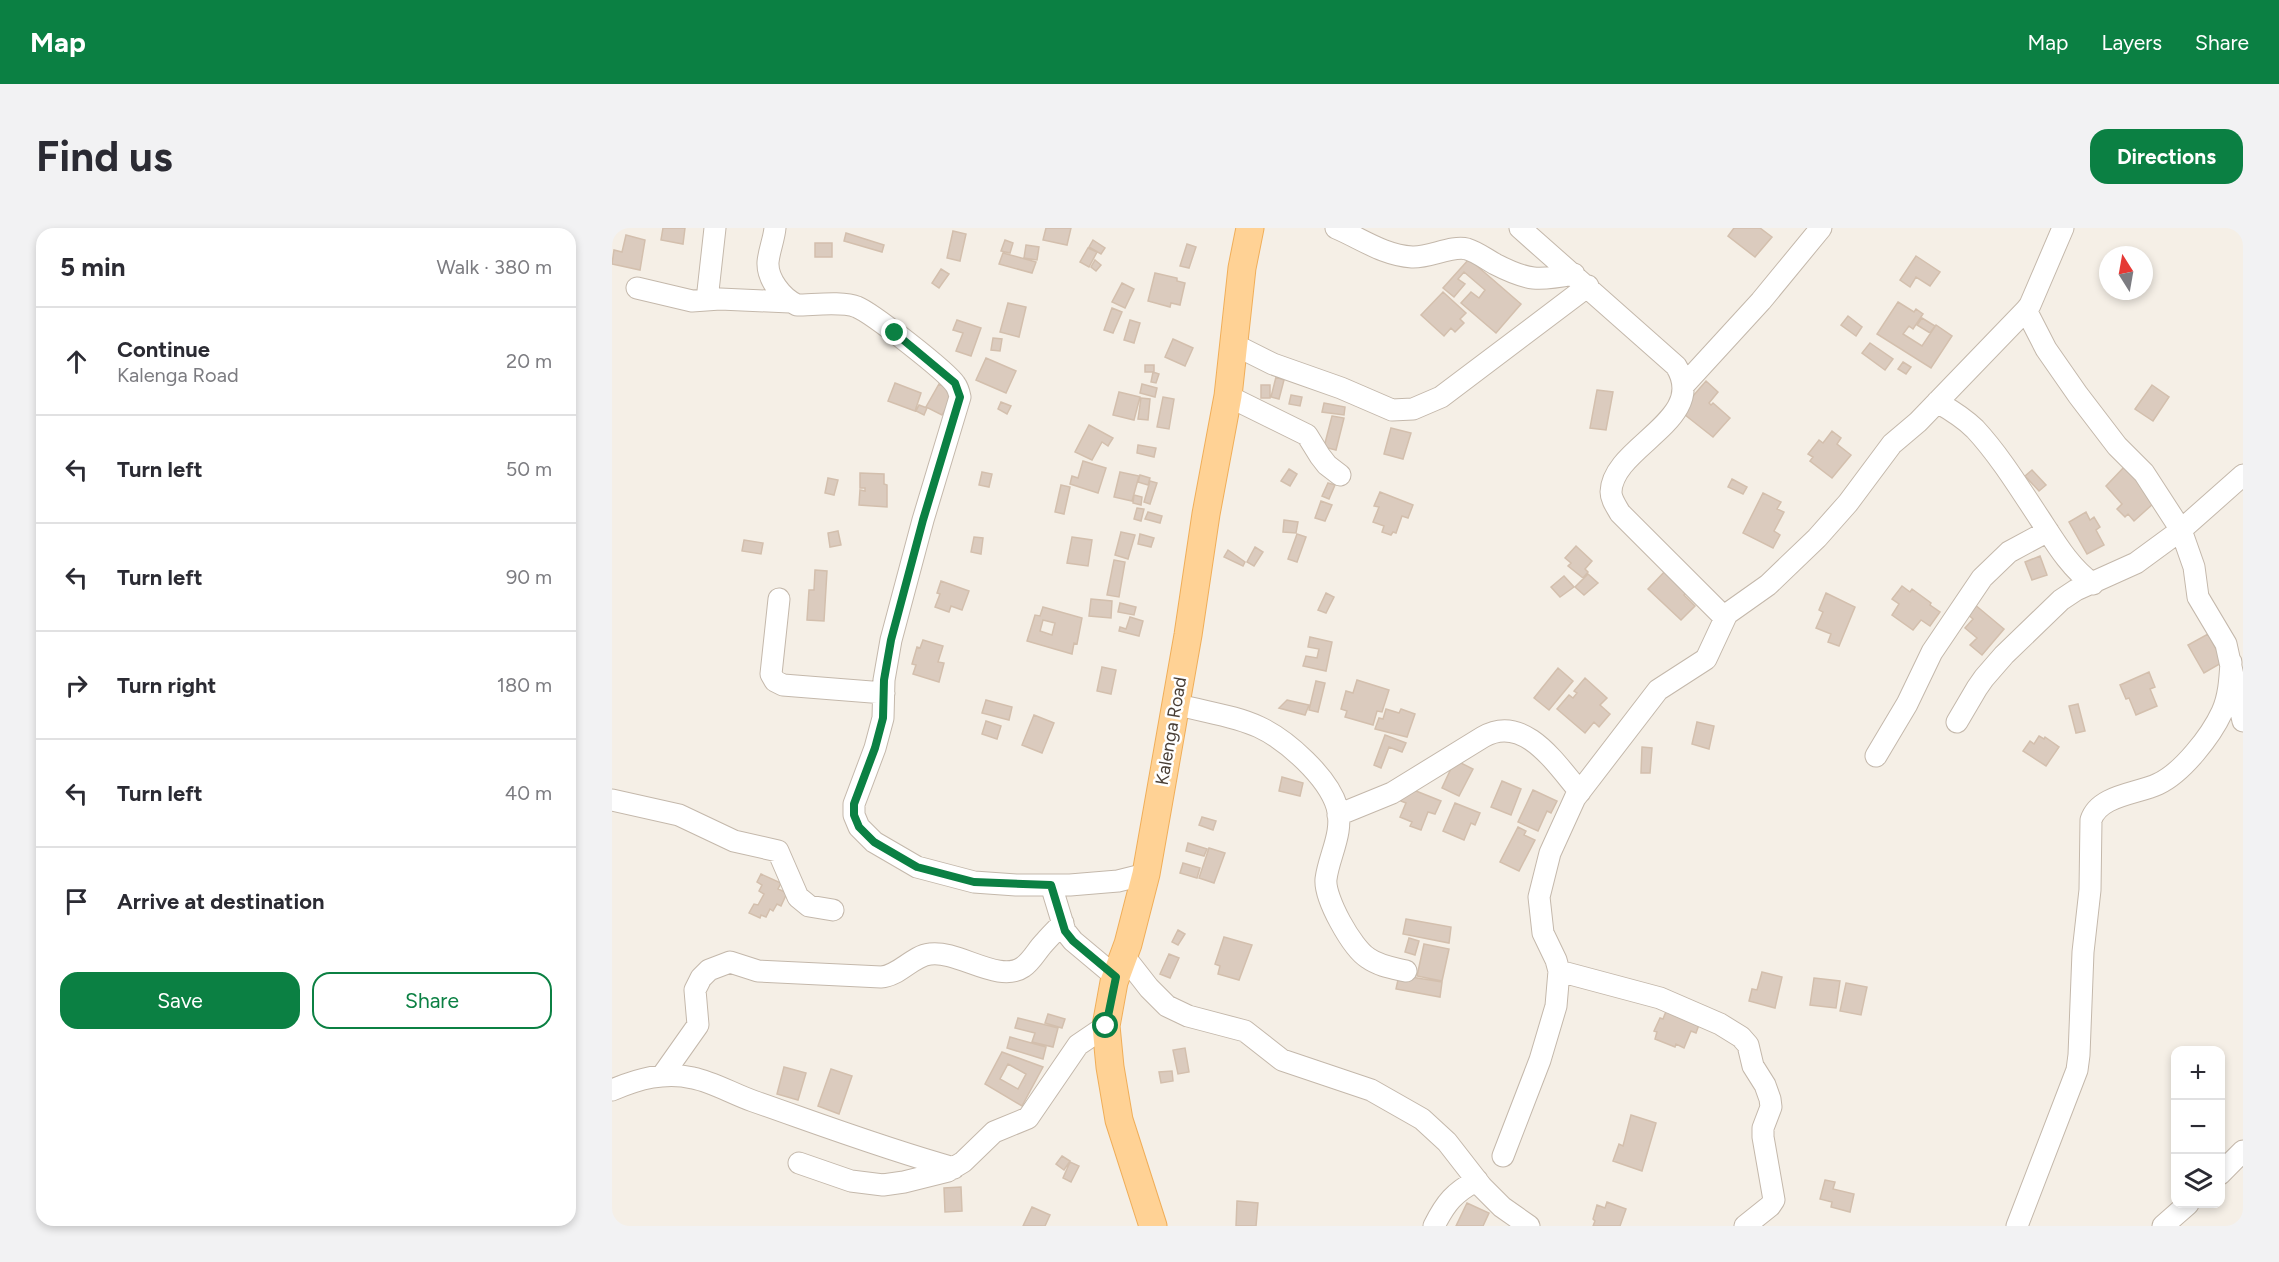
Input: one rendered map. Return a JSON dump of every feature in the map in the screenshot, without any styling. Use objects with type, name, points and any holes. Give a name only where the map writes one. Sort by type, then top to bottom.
[{"type":"main road","name":"Kalenga Road","points":[[1153,1226],[1119,1120],[1106,1026],[1146,874],[1228,396],[1242,268],[1250,228]]},
{"type":"street","points":[[707,300],[715,228]]},
{"type":"street","points":[[775,228],[768,262],[771,278],[790,302]]},
{"type":"street","points":[[1336,228],[1382,252],[1419,257],[1461,248],[1518,276],[1535,280],[1581,280]]},
{"type":"street","points":[[1521,228],[1676,366],[1681,374],[1684,385],[1680,402],[1666,423],[1621,467],[1612,485],[1612,497],[1620,513],[1725,618]]},
{"type":"street","points":[[1503,1156],[1540,1060],[1556,1006],[1559,971],[1543,933],[1539,897],[1550,853],[1580,792],[1658,690],[1706,659],[1727,614],[1768,585],[1817,538],[1848,503],[1892,444],[1937,402],[2026,310],[2063,228]]},
{"type":"street","points":[[1684,385],[1761,301],[1811,231]]},
{"type":"street","points":[[1235,345],[1273,364],[1341,388],[1392,410],[1413,409],[1441,397],[1581,280]]},
{"type":"street","points":[[637,288],[692,301],[720,299],[857,307],[895,333],[939,369],[955,383],[959,392],[960,397],[923,520],[891,640],[883,718],[854,804],[854,815],[859,827],[874,842],[917,867],[974,882],[1051,885],[1118,881],[1146,874]]},
{"type":"street","points":[[2026,310],[2046,349],[2078,396],[2117,446],[2144,473],[2181,530],[2194,567],[2198,597],[2226,644],[2243,721]]},
{"type":"street","points":[[1228,396],[1308,435],[1327,465],[1340,475]]},
{"type":"street","points":[[1937,402],[1976,430],[2012,477],[2048,531],[2082,576],[2092,584]]},
{"type":"street","points":[[1957,723],[1977,688],[2004,655],[2061,600],[2136,563],[2181,530],[2243,475]]},
{"type":"street","points":[[1876,756],[1907,704],[1932,652],[1982,578],[2010,552],[2048,531]]},
{"type":"street","points":[[779,599],[771,674],[775,681],[783,686],[884,693]]},
{"type":"street","points":[[2017,1226],[2077,1070],[2093,814],[2097,808],[2110,801],[2159,784],[2181,768],[2204,741],[2223,712],[2230,684],[2231,662]]},
{"type":"street","points":[[1176,704],[1260,727],[1311,766],[1331,794],[1338,815],[1338,830],[1326,879],[1332,904],[1356,948],[1379,964],[1406,971]]},
{"type":"street","points":[[1338,815],[1392,793],[1492,731],[1504,730],[1531,738],[1580,792]]},
{"type":"street","points":[[612,800],[679,815],[734,841],[778,851],[798,897],[809,906],[833,910]]},
{"type":"street","points":[[1051,885],[1065,931],[1073,941],[1120,967],[1149,988],[1167,1006],[1188,1016],[1245,1031],[1288,1063],[1371,1090],[1405,1108],[1422,1119],[1447,1142],[1502,1207],[1530,1226]]},
{"type":"street","points":[[662,1076],[697,1027],[695,990],[701,978],[709,970],[726,963],[735,962],[758,971],[881,977],[890,975],[924,955],[933,953],[947,954],[984,968],[1016,971],[1026,964],[1063,923]]},
{"type":"street","points":[[1559,971],[1660,998],[1720,1024],[1744,1040],[1753,1066],[1765,1085],[1770,1099],[1771,1107],[1763,1128],[1763,1137],[1774,1200],[1745,1226]]},
{"type":"street","points":[[799,1163],[851,1181],[883,1185],[919,1179],[954,1168],[994,1132],[1028,1118],[1078,1045],[1106,1026]]},
{"type":"street","points":[[612,1090],[640,1078],[692,1077],[903,1154],[954,1168]]},
{"type":"street","points":[[2225,1169],[2243,1151]]},
{"type":"street","points":[[1434,1226],[1446,1203],[1478,1180]]},
{"type":"street","points":[[2172,1224],[2184,1208]]},
{"type":"building","points":[[663,228],[685,228],[683,244],[661,240]]},
{"type":"building","points":[[1046,228],[1071,228],[1067,245],[1043,240]]},
{"type":"building","points":[[1734,228],[1760,228],[1772,237],[1755,257],[1728,236]]},
{"type":"building","points":[[953,231],[966,234],[960,261],[947,258]]},
{"type":"building","points":[[846,233],[884,245],[882,252],[844,241]]},
{"type":"building","points":[[626,235],[645,240],[640,270],[612,264],[614,250],[622,252]]},
{"type":"building","points":[[1005,240],[1013,243],[1010,253],[1001,251]]},
{"type":"building","points":[[1093,240],[1105,248],[1101,254],[1089,247]]},
{"type":"building","points":[[815,243],[832,243],[832,257],[815,257]]},
{"type":"building","points":[[1187,244],[1196,247],[1189,268],[1180,266]]},
{"type":"building","points":[[1026,245],[1039,247],[1037,260],[1024,258]]},
{"type":"building","points":[[1088,248],[1097,252],[1089,267],[1080,262]]},
{"type":"building","points":[[1003,253],[1036,262],[1032,273],[999,264]]},
{"type":"building","points":[[1916,256],[1940,272],[1930,286],[1916,277],[1910,287],[1900,280]]},
{"type":"building","points":[[1469,259],[1521,304],[1496,333],[1461,303],[1471,292],[1479,298],[1485,290],[1464,272],[1458,279],[1465,284],[1454,297],[1443,288]]},
{"type":"building","points":[[1095,260],[1101,265],[1096,271],[1091,267]]},
{"type":"building","points":[[941,269],[949,274],[939,288],[932,283]]},
{"type":"building","points":[[1155,273],[1177,278],[1177,281],[1185,283],[1180,305],[1171,303],[1170,307],[1148,301]]},
{"type":"building","points":[[1122,283],[1134,289],[1125,308],[1112,302]]},
{"type":"building","points":[[1443,292],[1466,313],[1460,319],[1464,323],[1455,332],[1451,328],[1444,336],[1421,315]]},
{"type":"building","points":[[1898,302],[1914,312],[1916,309],[1923,314],[1913,329],[1909,326],[1903,334],[1922,346],[1936,325],[1952,336],[1931,368],[1877,334]]},
{"type":"building","points":[[1008,303],[1026,307],[1019,337],[1000,332]]},
{"type":"building","points":[[1112,308],[1122,312],[1113,333],[1104,330]]},
{"type":"building","points":[[1848,316],[1862,327],[1856,336],[1841,325]]},
{"type":"building","points":[[1922,318],[1935,326],[1930,333],[1917,325]]},
{"type":"building","points":[[957,320],[981,328],[971,356],[956,351],[963,333],[953,330]]},
{"type":"building","points":[[1130,320],[1140,323],[1134,343],[1124,340]]},
{"type":"building","points":[[993,338],[1002,339],[1000,351],[991,350]]},
{"type":"building","points":[[1173,339],[1193,348],[1185,366],[1165,357]]},
{"type":"building","points":[[1870,343],[1893,359],[1885,370],[1862,353]]},
{"type":"building","points":[[986,358],[1016,371],[1006,393],[976,380]]},
{"type":"building","points":[[1903,362],[1911,367],[1906,374],[1898,369]]},
{"type":"building","points":[[1145,365],[1154,365],[1154,372],[1145,372]]},
{"type":"building","points":[[1153,372],[1159,374],[1156,383],[1151,382]]},
{"type":"building","points":[[1276,377],[1284,380],[1279,399],[1271,397]]},
{"type":"building","points":[[1706,381],[1718,392],[1709,403],[1711,405],[1713,403],[1730,418],[1713,437],[1680,411]]},
{"type":"building","points":[[895,383],[921,393],[915,411],[888,401]]},
{"type":"building","points":[[939,384],[955,392],[942,415],[926,407]]},
{"type":"building","points":[[1142,384],[1157,388],[1155,397],[1140,393]]},
{"type":"building","points":[[1261,385],[1270,385],[1270,398],[1261,398]]},
{"type":"building","points":[[2152,385],[2169,397],[2153,421],[2135,409]]},
{"type":"building","points":[[1597,390],[1613,392],[1606,430],[1590,428]]},
{"type":"building","points":[[1119,392],[1140,397],[1134,420],[1113,415]]},
{"type":"building","points":[[1291,395],[1302,397],[1300,406],[1289,404]]},
{"type":"building","points":[[1163,397],[1174,399],[1169,429],[1157,427]]},
{"type":"building","points":[[1141,398],[1150,399],[1148,420],[1138,419]]},
{"type":"building","points":[[1001,402],[1011,406],[1007,414],[998,409]]},
{"type":"building","points":[[1324,403],[1345,407],[1344,415],[1322,412]]},
{"type":"building","points":[[919,405],[927,408],[924,415],[916,411]]},
{"type":"building","points":[[1332,416],[1344,418],[1336,450],[1324,447]]},
{"type":"building","points":[[1089,425],[1113,438],[1108,446],[1102,442],[1092,460],[1075,452]]},
{"type":"building","points":[[1391,428],[1411,433],[1403,459],[1384,454]]},
{"type":"building","points":[[1832,431],[1841,438],[1837,444],[1851,455],[1832,478],[1810,461],[1813,457],[1808,454],[1819,440],[1823,443]]},
{"type":"building","points":[[1138,445],[1156,448],[1154,457],[1137,453]]},
{"type":"building","points":[[1083,461],[1106,468],[1098,493],[1070,484],[1072,476],[1078,478]]},
{"type":"building","points":[[2127,464],[2154,503],[2134,521],[2128,514],[2125,517],[2117,509],[2122,504],[2106,486]]},
{"type":"building","points":[[1289,469],[1297,474],[1290,486],[1281,481]]},
{"type":"building","points":[[2032,470],[2046,485],[2039,491],[2025,476]]},
{"type":"building","points":[[982,472],[992,474],[989,487],[979,485]]},
{"type":"building","points":[[1120,472],[1139,476],[1132,501],[1114,497]]},
{"type":"building","points":[[860,473],[884,474],[884,484],[887,485],[887,507],[859,505],[860,490],[865,491],[865,488],[860,488]]},
{"type":"building","points":[[1140,475],[1150,478],[1148,485],[1138,482]]},
{"type":"building","points":[[828,478],[838,480],[834,495],[825,493]]},
{"type":"building","points":[[1732,479],[1747,487],[1743,494],[1728,487]]},
{"type":"building","points":[[1150,481],[1157,483],[1150,504],[1144,502]]},
{"type":"building","points":[[1328,483],[1335,485],[1329,499],[1322,496]]},
{"type":"building","points":[[1061,485],[1070,487],[1064,514],[1055,512]]},
{"type":"building","points":[[1380,492],[1413,505],[1408,518],[1402,516],[1396,533],[1393,532],[1391,535],[1382,532],[1384,526],[1373,522],[1379,507],[1374,506]]},
{"type":"building","points":[[1763,493],[1781,502],[1777,509],[1784,512],[1774,531],[1780,535],[1773,548],[1743,533]]},
{"type":"building","points":[[1134,495],[1142,497],[1141,505],[1133,503]]},
{"type":"building","points":[[1321,501],[1332,505],[1325,521],[1315,518]]},
{"type":"building","points":[[1137,508],[1144,509],[1141,521],[1134,519]]},
{"type":"building","points":[[1148,512],[1162,516],[1160,523],[1145,519]]},
{"type":"building","points":[[2086,512],[2090,520],[2094,517],[2100,527],[2096,530],[2104,545],[2087,554],[2069,522]]},
{"type":"building","points":[[1284,520],[1298,522],[1296,533],[1283,532]]},
{"type":"building","points":[[838,531],[841,545],[830,547],[828,533]]},
{"type":"building","points":[[1121,532],[1135,535],[1128,559],[1115,555]]},
{"type":"building","points":[[1140,534],[1154,538],[1151,547],[1138,544]]},
{"type":"building","points":[[1297,534],[1306,537],[1297,562],[1288,559]]},
{"type":"building","points":[[974,537],[983,538],[981,554],[971,552]]},
{"type":"building","points":[[1072,537],[1092,540],[1088,566],[1067,563]]},
{"type":"building","points":[[744,540],[763,543],[761,554],[742,551]]},
{"type":"building","points":[[1576,546],[1592,561],[1585,569],[1588,572],[1583,578],[1568,566],[1571,563],[1565,558]]},
{"type":"building","points":[[1255,547],[1263,552],[1254,566],[1247,562]]},
{"type":"building","points":[[1228,550],[1245,562],[1243,566],[1224,557]]},
{"type":"building","points":[[2040,556],[2047,575],[2032,580],[2025,562]]},
{"type":"building","points":[[1114,560],[1125,562],[1119,597],[1107,595]]},
{"type":"building","points":[[1667,569],[1689,590],[1684,595],[1695,606],[1681,620],[1648,589]]},
{"type":"building","points":[[815,570],[827,571],[824,621],[807,620],[809,590],[814,590]]},
{"type":"building","points":[[1588,574],[1598,583],[1584,595],[1575,587]]},
{"type":"building","points":[[1564,576],[1574,587],[1560,597],[1551,587]]},
{"type":"building","points":[[941,581],[969,591],[962,610],[951,606],[949,612],[935,607],[940,594],[937,593]]},
{"type":"building","points":[[1902,586],[1910,592],[1912,589],[1940,612],[1930,626],[1921,620],[1913,630],[1892,615],[1899,604],[1892,599]]},
{"type":"building","points":[[1326,593],[1334,597],[1326,613],[1318,610]]},
{"type":"building","points":[[1826,593],[1855,607],[1839,646],[1828,642],[1831,634],[1816,628],[1823,612],[1819,610]]},
{"type":"building","points":[[1091,599],[1112,601],[1111,618],[1089,616]]},
{"type":"building","points":[[1120,603],[1136,607],[1134,615],[1118,612]]},
{"type":"building","points":[[1974,604],[2004,629],[1982,655],[1970,645],[1977,638],[1965,628],[1973,619],[1966,613]]},
{"type":"building","points":[[1043,607],[1082,618],[1077,644],[1074,643],[1072,654],[1027,641],[1035,615],[1040,616]],"holes":[[[1043,620],[1055,623],[1052,635],[1040,631]]]},
{"type":"building","points":[[1130,617],[1143,621],[1139,636],[1119,631],[1120,627],[1126,629]]},
{"type":"building","points":[[2208,634],[2223,662],[2204,673],[2188,645]]},
{"type":"building","points":[[1310,637],[1332,642],[1326,671],[1303,666],[1306,656],[1317,658],[1319,649],[1308,647]]},
{"type":"building","points":[[923,640],[943,646],[938,662],[944,663],[939,682],[913,674],[916,665],[912,664],[917,647],[920,648]]},
{"type":"building","points":[[1102,667],[1116,670],[1111,694],[1097,691]]},
{"type":"building","points":[[1558,668],[1573,681],[1549,710],[1534,698]]},
{"type":"building","points":[[2149,672],[2155,687],[2150,689],[2157,706],[2136,715],[2129,698],[2126,699],[2120,685]]},
{"type":"building","points":[[1585,678],[1607,698],[1600,705],[1610,714],[1599,727],[1594,722],[1585,733],[1557,709],[1569,695],[1573,698],[1577,693],[1574,691]]},
{"type":"building","points":[[1357,680],[1389,690],[1382,712],[1377,711],[1373,725],[1345,717],[1347,711],[1341,709],[1346,691],[1353,693]]},
{"type":"building","points":[[1316,681],[1325,683],[1318,712],[1309,710]]},
{"type":"building","points":[[986,700],[1012,707],[1009,720],[982,713]]},
{"type":"building","points":[[1287,700],[1309,705],[1305,715],[1279,708]]},
{"type":"building","points":[[2078,704],[2085,731],[2076,733],[2069,706]]},
{"type":"building","points":[[1386,709],[1399,713],[1401,709],[1415,714],[1407,737],[1375,729],[1379,718],[1383,719]]},
{"type":"building","points":[[1034,715],[1054,723],[1042,753],[1022,745]]},
{"type":"building","points":[[986,721],[1001,726],[997,739],[982,734]]},
{"type":"building","points":[[1697,722],[1714,726],[1709,749],[1692,744]]},
{"type":"building","points":[[1385,735],[1406,743],[1402,752],[1389,747],[1381,768],[1374,765]]},
{"type":"building","points":[[2039,736],[2044,739],[2045,737],[2059,747],[2046,766],[2023,751],[2030,741],[2034,744]]},
{"type":"building","points":[[1642,747],[1652,748],[1650,773],[1641,773]]},
{"type":"building","points":[[1455,760],[1473,769],[1459,796],[1442,788]]},
{"type":"building","points":[[1282,777],[1303,783],[1300,796],[1279,791]]},
{"type":"building","points":[[1502,781],[1521,789],[1511,815],[1491,807]]},
{"type":"building","points":[[1406,787],[1441,801],[1435,814],[1428,812],[1421,830],[1410,826],[1412,822],[1400,817],[1406,803],[1401,801]]},
{"type":"building","points":[[1533,790],[1557,801],[1551,813],[1547,811],[1538,831],[1518,822]]},
{"type":"building","points":[[1455,803],[1480,813],[1475,825],[1471,823],[1464,840],[1443,831]]},
{"type":"building","points":[[1202,817],[1216,821],[1213,830],[1199,825]]},
{"type":"building","points":[[1518,827],[1526,831],[1524,835],[1535,840],[1519,871],[1500,862]]},
{"type":"building","points":[[1188,843],[1207,849],[1204,856],[1186,851]]},
{"type":"building","points":[[1209,848],[1225,853],[1214,883],[1199,878]]},
{"type":"building","points":[[1183,863],[1200,868],[1197,878],[1180,873]]},
{"type":"building","points":[[761,874],[781,883],[778,889],[787,893],[781,906],[777,904],[773,911],[770,909],[766,917],[761,915],[760,918],[749,913],[754,904],[758,905],[764,894],[759,891],[762,885],[757,882]]},
{"type":"building","points":[[1406,919],[1451,927],[1449,943],[1403,934]]},
{"type":"building","points":[[1178,930],[1185,934],[1178,945],[1172,942]]},
{"type":"building","points":[[1224,937],[1252,945],[1239,980],[1218,974],[1220,966],[1215,964]]},
{"type":"building","points":[[1409,938],[1419,941],[1415,955],[1405,952]]},
{"type":"building","points":[[1424,944],[1449,949],[1442,981],[1417,976]]},
{"type":"building","points":[[1169,954],[1179,958],[1170,978],[1160,974]]},
{"type":"building","points":[[1762,972],[1782,977],[1775,1008],[1749,1001],[1752,989],[1757,990]]},
{"type":"building","points":[[1399,975],[1442,982],[1440,997],[1396,989]]},
{"type":"building","points":[[1814,978],[1840,981],[1836,1008],[1810,1005]]},
{"type":"building","points":[[1846,983],[1867,987],[1861,1015],[1840,1011]]},
{"type":"building","points":[[1667,1009],[1700,1022],[1696,1033],[1691,1031],[1684,1048],[1655,1039],[1657,1032],[1654,1031]]},
{"type":"building","points":[[1048,1014],[1065,1019],[1062,1028],[1045,1023]]},
{"type":"building","points":[[1018,1018],[1058,1028],[1053,1047],[1032,1042],[1035,1033],[1015,1028]]},
{"type":"building","points":[[1010,1037],[1046,1047],[1043,1059],[1007,1048]]},
{"type":"building","points":[[1185,1048],[1189,1072],[1178,1074],[1173,1050]]},
{"type":"building","points":[[1002,1052],[1043,1067],[1022,1106],[985,1084]],"holes":[[[1008,1064],[1026,1074],[1018,1089],[1000,1079]]]},
{"type":"building","points":[[784,1067],[806,1073],[798,1100],[777,1094]]},
{"type":"building","points":[[831,1069],[852,1076],[839,1114],[818,1106]]},
{"type":"building","points":[[1172,1071],[1173,1081],[1161,1083],[1159,1072]]},
{"type":"building","points":[[1631,1115],[1656,1123],[1642,1171],[1613,1161],[1619,1144],[1623,1146]]},
{"type":"building","points":[[1062,1156],[1070,1161],[1064,1170],[1056,1164]]},
{"type":"building","points":[[1070,1162],[1079,1166],[1071,1182],[1063,1178]]},
{"type":"building","points":[[1825,1180],[1835,1182],[1833,1189],[1854,1194],[1850,1212],[1831,1207],[1832,1202],[1820,1199]]},
{"type":"building","points":[[961,1187],[962,1211],[945,1212],[944,1188]]},
{"type":"building","points":[[1237,1201],[1258,1203],[1256,1226],[1236,1226]]},
{"type":"building","points":[[1607,1202],[1626,1209],[1620,1226],[1593,1226],[1597,1205],[1605,1208]]},
{"type":"building","points":[[1467,1203],[1489,1213],[1483,1226],[1456,1226]]},
{"type":"building","points":[[1032,1207],[1050,1215],[1045,1226],[1023,1226]]},
{"type":"route","points":[[895,333],[955,383],[960,397],[923,520],[891,640],[884,680],[883,718],[875,748],[854,804],[854,815],[859,827],[874,842],[917,867],[974,882],[1051,885],[1065,931],[1073,941],[1116,977],[1106,1026]]}]
